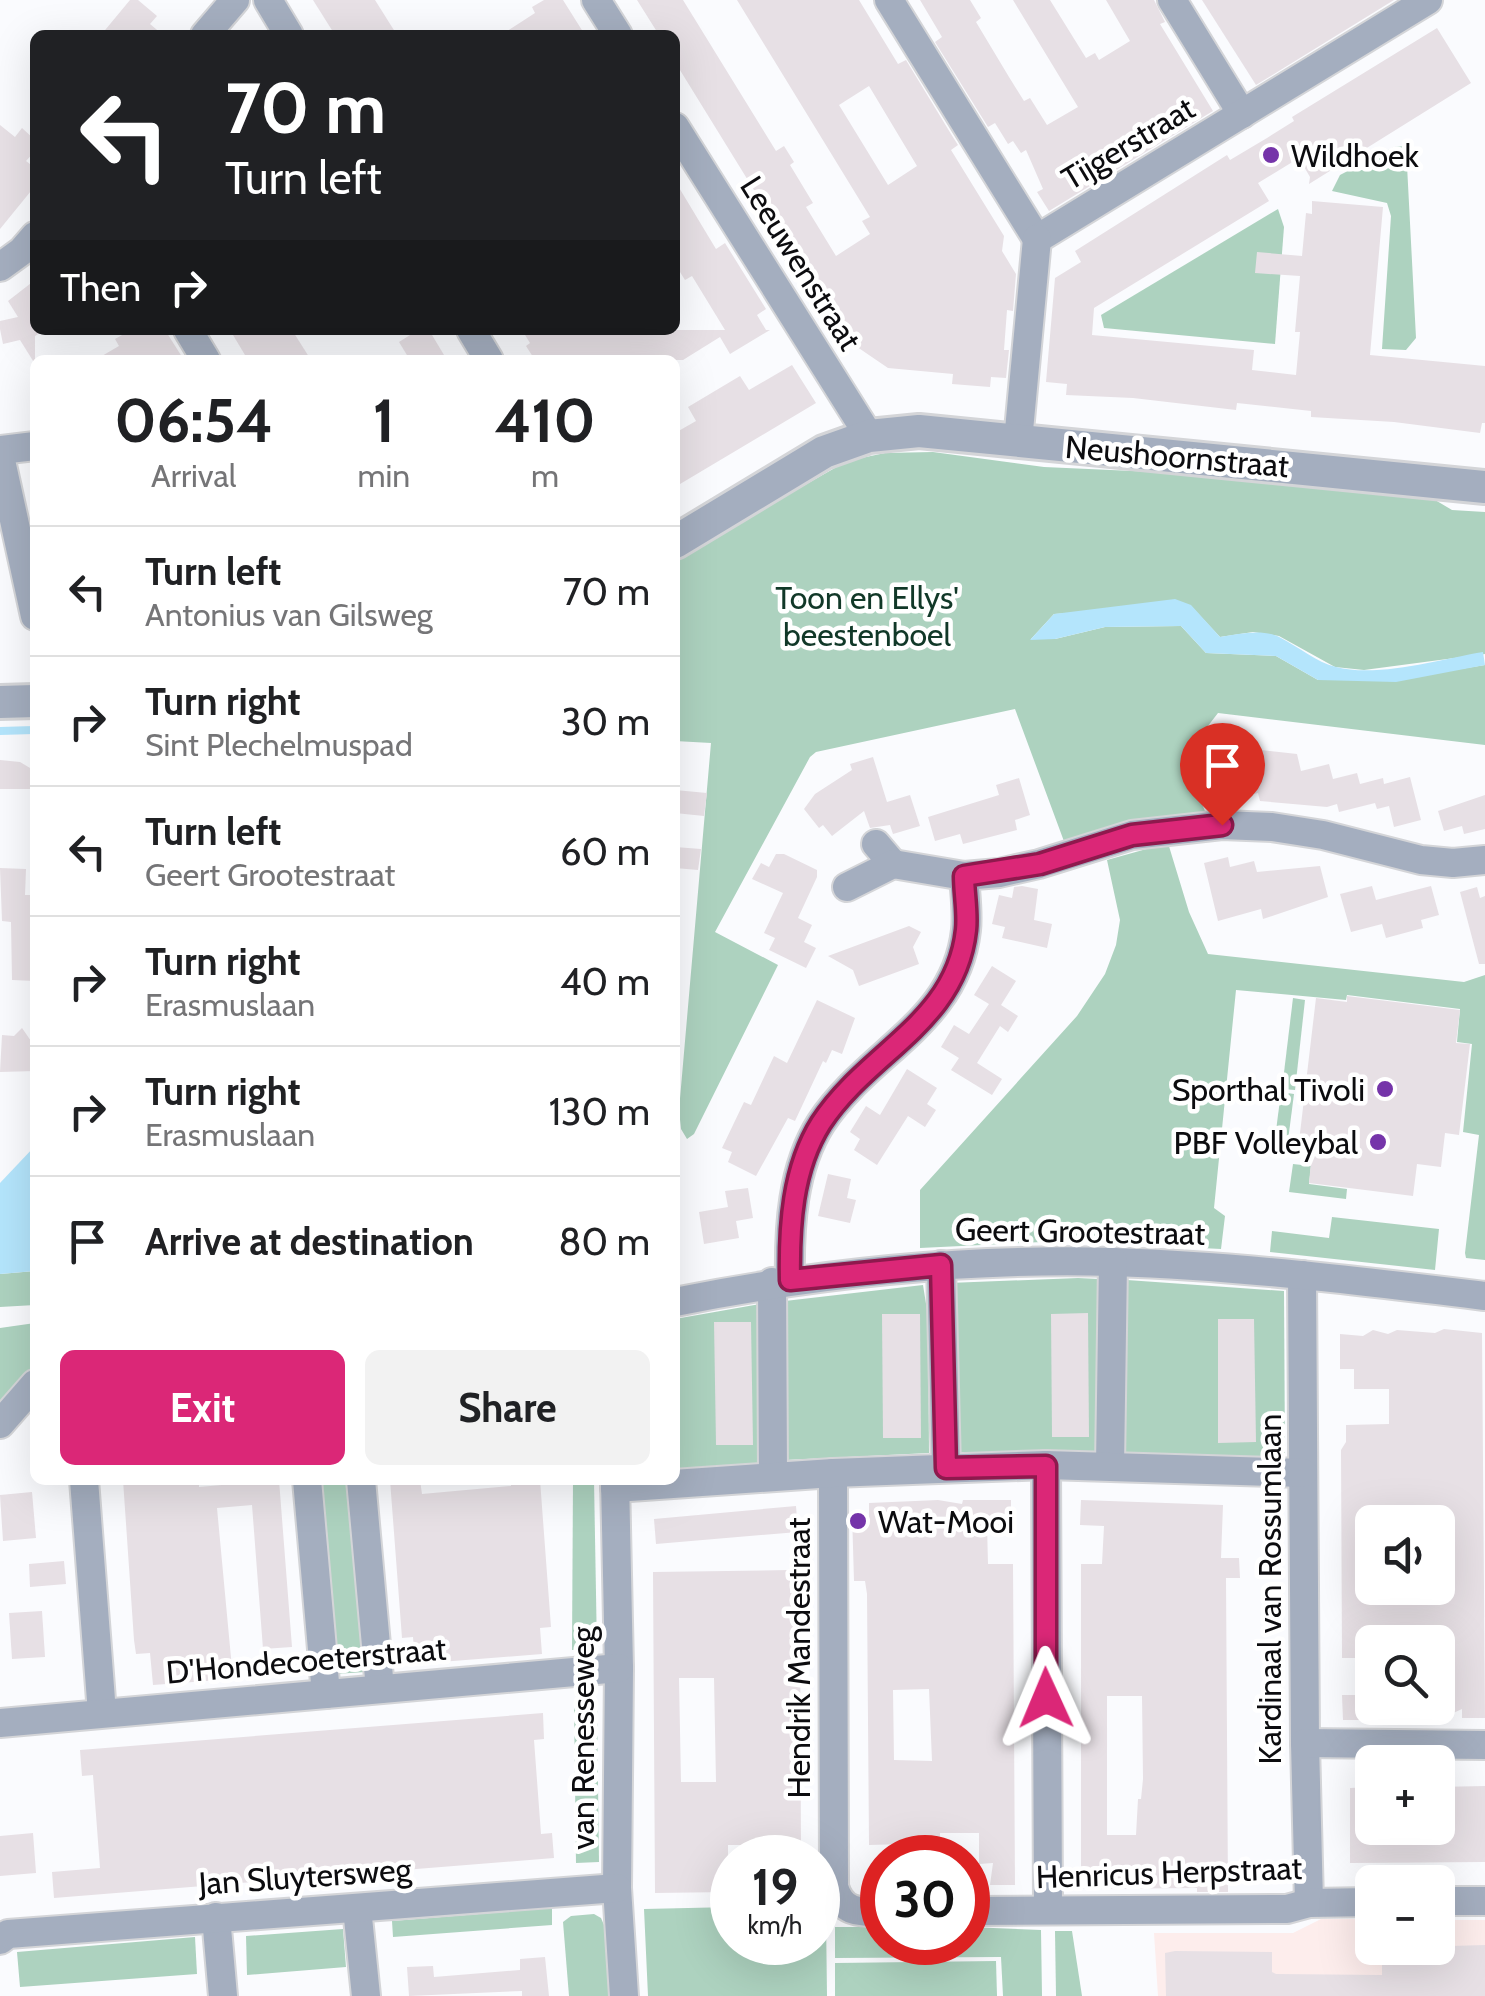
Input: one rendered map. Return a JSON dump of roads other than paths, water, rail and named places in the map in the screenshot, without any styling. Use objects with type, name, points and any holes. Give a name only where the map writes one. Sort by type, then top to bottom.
[{"type":"street","points":[[210,30],[235,0]]},
{"type":"street","points":[[268,0],[286,30]]},
{"type":"street","points":[[596,0],[615,30]]},
{"type":"street","points":[[890,0],[1037,239],[1018,440]]},
{"type":"street","points":[[1172,0],[1242,114]]},
{"type":"street","name":"Tijgerstraat","points":[[1037,239],[1428,0]]},
{"type":"street","name":"Leeuwenstraat","points":[[680,135],[869,436]]},
{"type":"street","points":[[0,268],[30,242]]},
{"type":"street","name":"Neushoornstraat","points":[[680,539],[824,452],[869,436],[918,431],[1485,487]]},
{"type":"street","points":[[30,447],[0,453],[30,593]]},
{"type":"street","points":[[0,702],[30,701]]},
{"type":"street","points":[[847,888],[884,854],[964,876],[1040,864],[1132,835],[1222,825],[1323,835],[1421,860],[1485,860]]},
{"type":"street","points":[[773,1476],[781,1281],[796,1188],[819,1126],[868,1066],[914,1029],[942,1000],[957,968],[966,929],[964,876]]},
{"type":"street","points":[[1110,1466],[1113,1262]]},
{"type":"street","name":"Geert Grootestraat","points":[[680,1301],[781,1281],[941,1265],[1113,1262],[1302,1275],[1485,1296]]},
{"type":"street","points":[[941,1265],[946,1468]]},
{"type":"street","name":"Kardinaal van Rossumlaan","points":[[1302,1275],[1304,1743],[1309,1902]]},
{"type":"street","points":[[2,1420],[30,1389]]},
{"type":"street","points":[[2,1420],[30,1422]]},
{"type":"street","points":[[1046,1466],[1048,1910]]},
{"type":"street","points":[[680,1481],[1046,1466],[1303,1473]]},
{"type":"street","name":"Hendrik Mandestraat","points":[[833,1472],[834,1887],[840,1902],[860,1912]]},
{"type":"street","points":[[84,1485],[102,1714]]},
{"type":"street","points":[[307,1485],[326,1694]]},
{"type":"street","points":[[361,1485],[380,1689]]},
{"type":"street","name":"van Renesseweg","points":[[615,1485],[617,1888],[624,1996]]},
{"type":"street","name":"D'Hondecoeterstraat","points":[[0,1723],[618,1668]]},
{"type":"street","points":[[1304,1743],[1485,1745]]},
{"type":"street","name":"Jan Sluytersweg","points":[[0,1940],[8,1934],[617,1888]]},
{"type":"street","points":[[1455,1901],[1485,1901]]},
{"type":"street","name":"Henricus Herpstraat","points":[[990,1911],[1288,1909],[1309,1902],[1355,1902]]},
{"type":"street","points":[[357,1908],[366,1996]]},
{"type":"street","points":[[216,1917],[223,1996]]},
{"type":"water","points":[[1175,599],[1191,605],[1220,637],[1267,633],[1336,667],[1390,669],[1483,652],[1485,665],[1396,682],[1318,680],[1276,656],[1206,653],[1181,626],[1105,627],[1055,639],[1030,640],[1054,614]]},
{"type":"water","points":[[30,1151],[30,1271],[0,1274],[0,1183]]},
{"type":"waterway","points":[[0,731],[30,730]]},
{"type":"place","name":"Wildhoek","points":[[1271,155]]},
{"type":"place","name":"Sporthal Tivoli","points":[[1385,1089]]},
{"type":"place","name":"PBF Volleybal","points":[[1378,1142]]},
{"type":"place","name":"Wat-Mooi","points":[[858,1521]]},
{"type":"park label","name":"Toon en Ellys' beestenboel","points":[[867,616]]}]
